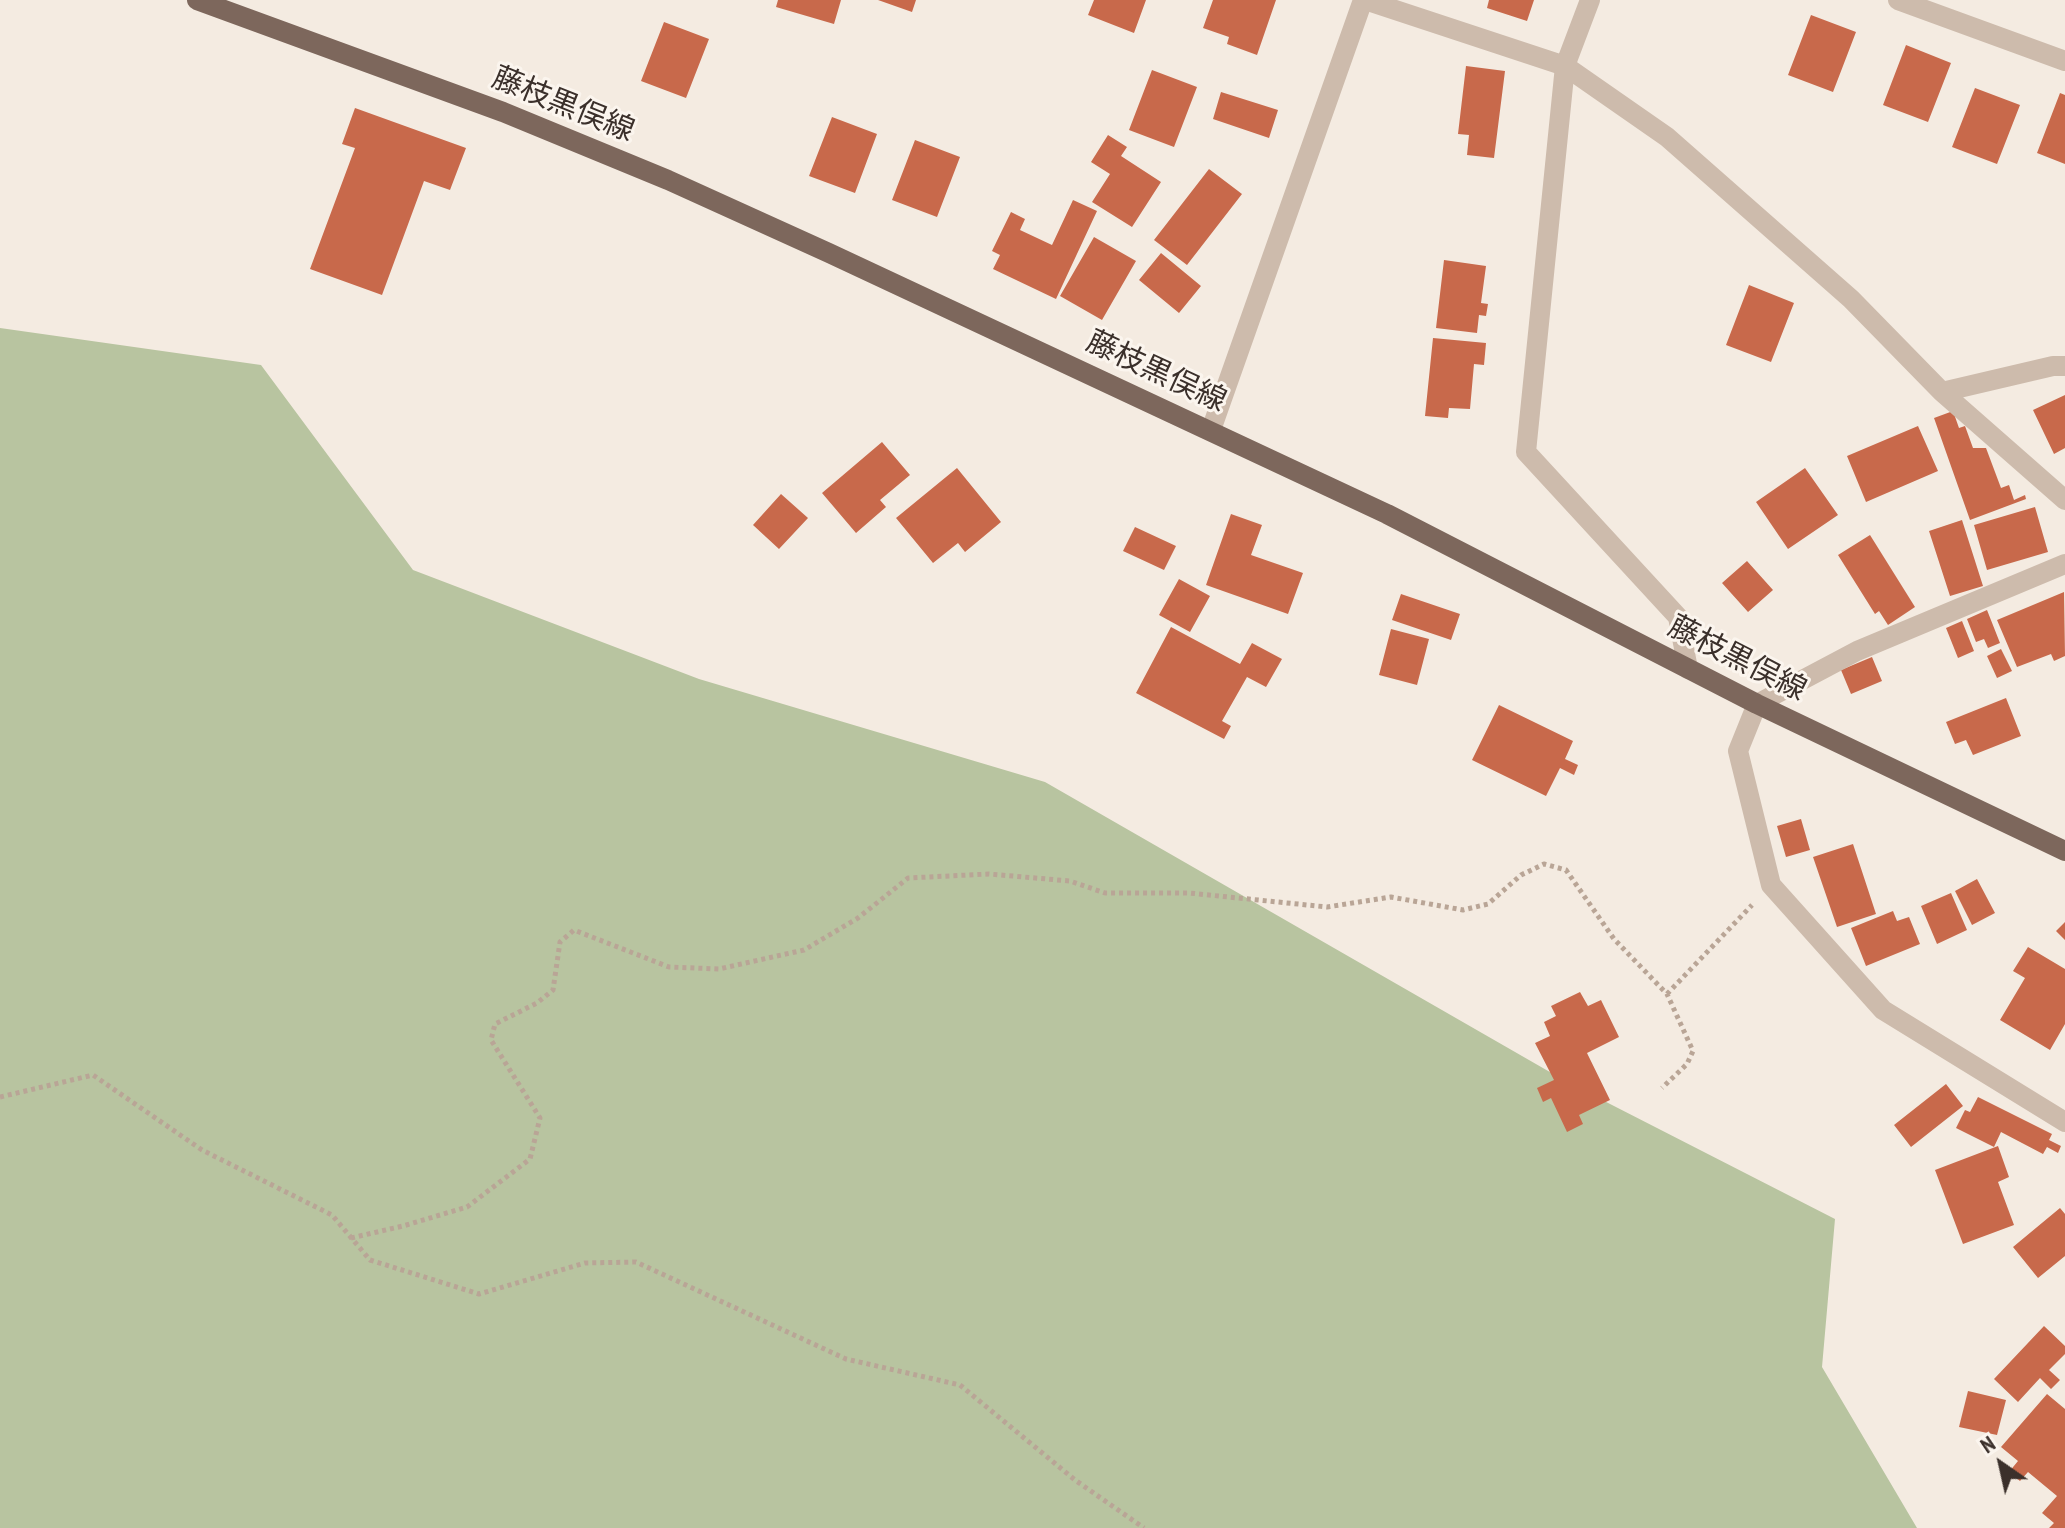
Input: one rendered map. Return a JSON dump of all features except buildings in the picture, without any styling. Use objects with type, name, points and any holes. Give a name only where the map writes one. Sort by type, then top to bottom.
[{"type":"main road","name":"藤枝黒俣線","points":[[197,0],[503,112],[668,180],[1387,514],[1757,704],[2065,851]]},
{"type":"street","points":[[1211,430],[1364,0],[1565,66],[1667,137],[1851,299],[1942,392],[2065,500]]},
{"type":"street","points":[[1590,0],[1565,66],[1526,452],[1678,617],[1688,669]]},
{"type":"street","points":[[1898,0],[2065,61]]},
{"type":"street","points":[[1942,392],[2053,366],[2065,366]]},
{"type":"street","points":[[2065,564],[1857,651],[1757,704],[1738,751],[1771,885],[1883,1010],[2065,1122]]},
{"type":"path","points":[[351,1238],[467,1207],[530,1159],[540,1118],[491,1040],[495,1024],[537,1003],[553,990],[560,942],[574,930],[669,967],[719,969],[804,950],[858,918],[908,878],[989,874],[1070,881],[1105,893],[1189,893],[1327,907],[1391,897],[1463,910],[1488,904],[1521,875],[1544,864],[1566,870],[1614,939],[1667,994],[1693,1051],[1687,1064],[1662,1088]]},
{"type":"path","points":[[1667,994],[1771,885]]},
{"type":"path","points":[[0,1097],[93,1075],[202,1150],[332,1215],[370,1260],[479,1294],[585,1263],[636,1262],[846,1359],[960,1385],[1075,1480],[1144,1528]]},
{"type":"green space","points":[[0,328],[261,365],[413,570],[699,679],[1045,782],[1569,1083],[1835,1219],[1822,1367],[1917,1528],[0,1528]]}]
